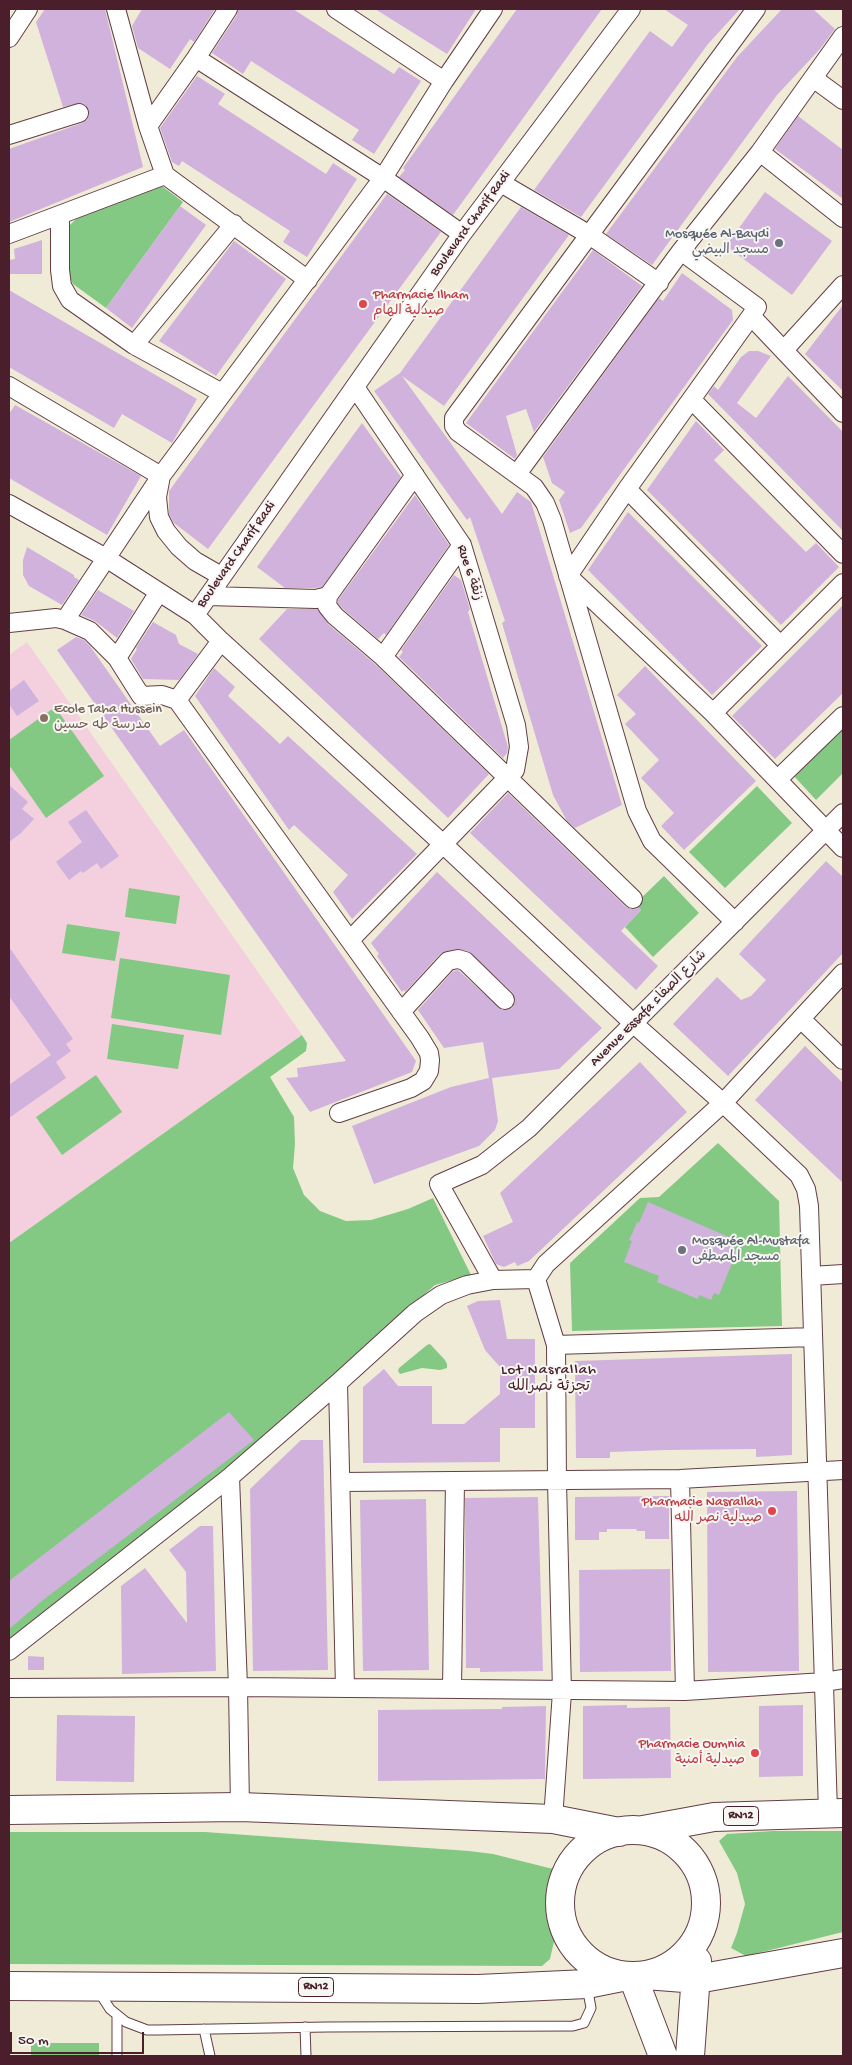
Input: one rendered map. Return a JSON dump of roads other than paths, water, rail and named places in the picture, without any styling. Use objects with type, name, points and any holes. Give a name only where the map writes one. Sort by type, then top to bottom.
[{"type":"main road","name":"RN12","points":[[9,1810],[240,1807],[552,1820],[629,1831],[714,1818],[836,1812]]},
{"type":"main road","points":[[690,2056],[697,1939],[704,1921],[706,1902],[704,1883],[696,1865],[684,1850],[669,1839],[629,1831],[596,1839],[580,1851],[569,1867],[562,1884],[559,1904],[562,1923],[569,1940],[581,1956],[596,1967],[634,1976],[671,1963],[697,1939]]},
{"type":"main road","name":"RN12","points":[[9,1986],[94,1985],[478,1989],[587,1984],[634,1976],[696,1979],[843,1953]]},
{"type":"main road","points":[[634,1976],[664,2056]]},
{"type":"street","points":[[9,38],[28,9]]},
{"type":"street","points":[[148,126],[228,9]]},
{"type":"street","points":[[336,9],[444,81]]},
{"type":"street","points":[[65,620],[161,476],[382,178],[493,9]]},
{"type":"street","name":"Boulevard Charif Radi","points":[[195,615],[462,234],[631,9]]},
{"type":"street","points":[[735,922],[652,841],[637,811],[545,503],[534,487],[458,432],[454,426],[454,418],[756,9]]},
{"type":"street","points":[[121,13],[148,126],[165,175],[308,280]]},
{"type":"street","points":[[517,474],[681,251],[760,152],[843,36]]},
{"type":"street","points":[[196,58],[382,178],[462,234]]},
{"type":"street","points":[[814,78],[843,100]]},
{"type":"street","points":[[9,136],[79,113]]},
{"type":"street","points":[[760,152],[843,218]]},
{"type":"street","points":[[9,234],[165,175]]},
{"type":"street","points":[[501,183],[588,234],[659,283]]},
{"type":"street","points":[[60,215],[60,270],[62,286],[70,300],[134,345],[222,393]]},
{"type":"street","points":[[134,345],[234,224]]},
{"type":"street","points":[[568,576],[627,489],[758,307],[681,251]]},
{"type":"street","points":[[784,350],[843,285]]},
{"type":"street","points":[[751,316],[843,413]]},
{"type":"street","points":[[9,386],[161,476]]},
{"type":"street","name":"Rue 6 زنقة","points":[[350,940],[509,777],[515,770],[519,758],[516,725],[462,545],[355,386]]},
{"type":"street","points":[[692,400],[843,554]]},
{"type":"street","points":[[415,475],[328,596],[327,606],[335,616],[383,657],[509,777],[633,899]]},
{"type":"street","points":[[161,476],[157,497],[159,517],[166,531],[179,547],[195,561],[221,576]]},
{"type":"street","points":[[627,489],[780,645]]},
{"type":"street","points":[[9,517],[9,504],[106,558],[195,615],[220,641],[444,844],[634,1024],[723,1103],[799,1175],[806,1189],[809,1206],[824,1682],[836,1812]]},
{"type":"street","points":[[383,657],[462,545]]},
{"type":"street","points":[[568,576],[713,713],[843,848]]},
{"type":"street","points":[[713,713],[843,583]]},
{"type":"street","points":[[117,658],[159,592]]},
{"type":"street","points":[[208,596],[316,599],[328,596]]},
{"type":"street","points":[[9,623],[56,618],[90,631],[117,658],[141,696],[162,695],[177,700],[429,1053],[429,1071],[423,1080],[411,1088],[339,1113]]},
{"type":"street","points":[[177,700],[220,641]]},
{"type":"street","points":[[778,779],[843,716]]},
{"type":"street","name":"Avenue Essafa شارع الصفاء","points":[[493,1280],[439,1184],[482,1164],[521,1134],[634,1024],[843,813]]},
{"type":"street","points":[[401,1012],[448,961],[458,958],[465,961],[505,1000]]},
{"type":"street","points":[[536,1279],[546,1264],[723,1103],[843,973]]},
{"type":"street","points":[[801,1018],[843,1060]]},
{"type":"street","points":[[811,1276],[843,1274]]},
{"type":"street","points":[[9,1651],[230,1476],[338,1383],[415,1313],[440,1295],[467,1285],[493,1280],[536,1279]]},
{"type":"street","points":[[536,1279],[556,1345],[562,1692],[552,1820]]},
{"type":"street","points":[[556,1345],[813,1337]]},
{"type":"street","points":[[338,1383],[345,1688]]},
{"type":"street","points":[[341,1482],[680,1479],[843,1470]]},
{"type":"street","points":[[230,1476],[238,1687],[240,1807]]},
{"type":"street","points":[[680,1479],[685,1691]]},
{"type":"street","points":[[452,1689],[455,1482]]},
{"type":"street","points":[[9,1688],[238,1687],[562,1692],[685,1691],[824,1682],[843,1679]]},
{"type":"lane","points":[[94,1985],[110,2009],[118,2016],[136,2027],[147,2030],[573,2026],[584,2023],[591,2008],[587,1984]]},
{"type":"lane","points":[[117,2056],[118,2016]]},
{"type":"lane","points":[[305,2028],[306,2056]]},
{"type":"lane","points":[[204,2029],[210,2056]]},
{"type":"place","name":"Mosquée Al-Baydi مسجد البيضي","points":[[779,243]]},
{"type":"place","name":"Pharmacie Ilham صيدلية الهام","points":[[363,304]]},
{"type":"place","name":"Ecole Taha Hussein مدرسة طه حسين","points":[[44,718]]},
{"type":"place","name":"Mosquée Al-Mustafa مسجد المصطفى","points":[[682,1250]]},
{"type":"place","name":"Pharmacie Nasrallah صيدلية نصر الله","points":[[772,1511]]},
{"type":"place","name":"Pharmacie Oumnia صيدلية أمنية","points":[[755,1753]]},
{"type":"district","name":"Lot Nasrallah تجزئة نصرالله","points":[[549,1380]]}]
